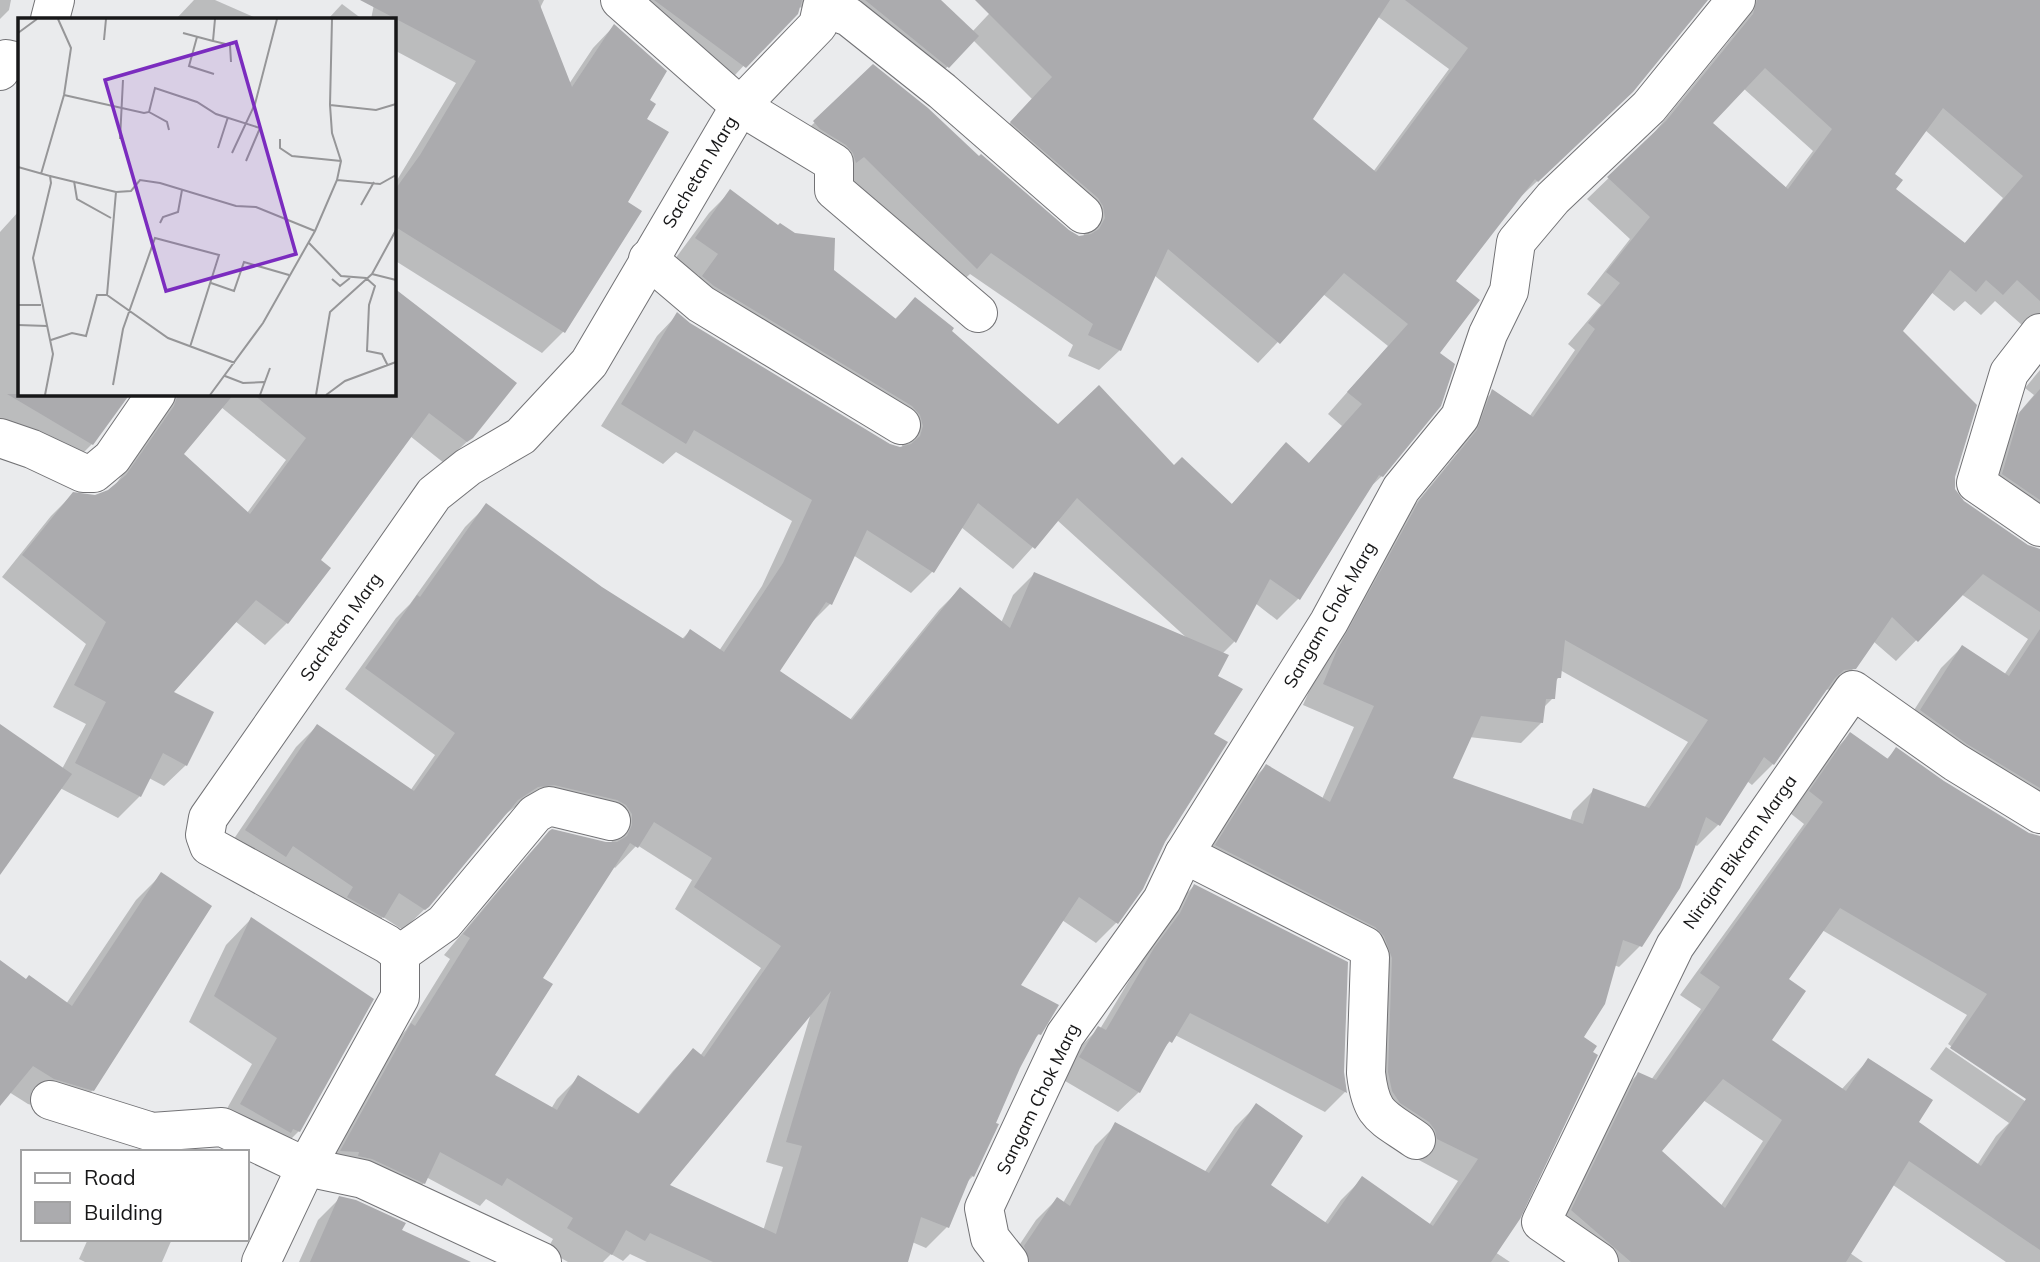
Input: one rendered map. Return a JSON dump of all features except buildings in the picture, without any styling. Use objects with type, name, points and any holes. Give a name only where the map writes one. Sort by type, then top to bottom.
[{"type":"street","points":[[50,18],[55,0]]},
{"type":"street","name":"Sachetan Marg","points":[[400,954],[387,944],[209,846],[205,835],[208,818],[434,494],[468,467],[521,436],[589,363],[740,106],[620,0]]},
{"type":"street","name":"Sangam Chok Marg","points":[[1009,1262],[990,1238],[984,1208],[1065,1035],[1162,900],[1184,854],[1329,622],[1401,489],[1460,417],[1488,334],[1509,291],[1516,243],[1553,198],[1650,107],[1736,0]]},
{"type":"street","points":[[978,313],[834,190],[834,163],[740,106],[818,25],[822,7],[849,17],[942,91],[1083,214]]},
{"type":"street","points":[[648,260],[701,304],[901,425]]},
{"type":"street","points":[[2040,333],[2009,373],[1976,483],[2040,527]]},
{"type":"street","points":[[0,438],[32,449],[83,473],[94,473],[112,458],[155,396]]},
{"type":"street","name":"Nirajan Bikram Marga","points":[[1600,1262],[1541,1222],[1675,946],[1853,690],[1955,762],[2040,814]]},
{"type":"street","points":[[261,1262],[306,1167],[400,997],[400,954],[444,923],[535,814],[549,806],[611,821]]},
{"type":"street","points":[[1184,854],[1365,946],[1370,957],[1366,1073],[1368,1091],[1375,1111],[1416,1140]]},
{"type":"street","points":[[50,1100],[152,1132],[222,1127],[306,1167],[363,1179],[542,1262]]}]
